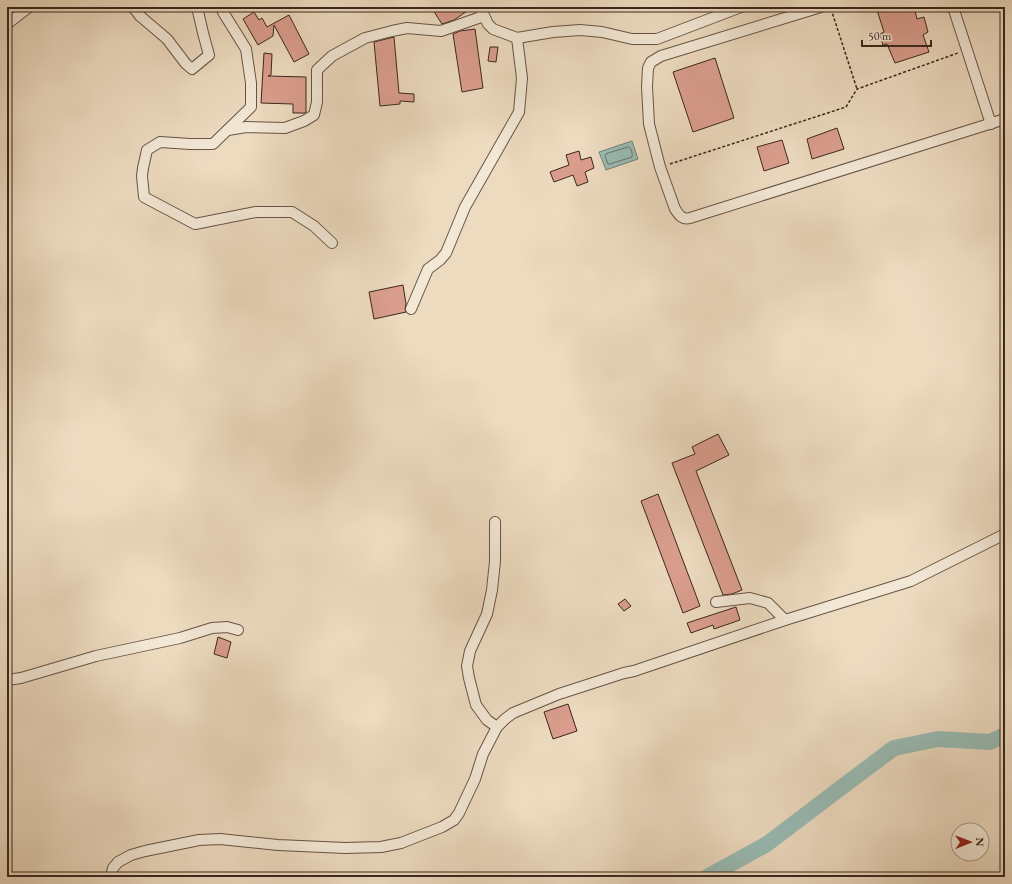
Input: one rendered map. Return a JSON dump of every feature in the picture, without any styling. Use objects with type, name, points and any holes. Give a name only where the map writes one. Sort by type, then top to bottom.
[{"type":"street","points":[[7,24],[29,7]]},
{"type":"street","points":[[133,7],[140,16],[167,39],[186,64],[192,69],[209,55],[197,7]]},
{"type":"street","points":[[221,7],[246,49],[251,83],[251,107],[213,144],[160,142],[147,150],[142,176],[144,197],[195,224],[256,212],[292,212],[314,226],[332,243]]},
{"type":"street","points":[[228,130],[246,127],[285,128],[304,121],[314,115],[317,70],[332,56],[365,38],[392,31],[407,28],[441,31],[482,11],[488,24],[493,29],[517,38],[553,32],[580,30],[602,32],[632,39],[657,39],[741,7]]},
{"type":"street","points":[[821,7],[661,56],[651,62],[648,68],[647,87],[649,124],[660,167],[675,209],[683,218],[686,219],[1005,119]]},
{"type":"street","points":[[953,7],[991,124]]},
{"type":"street","points":[[411,309],[428,269],[440,260],[446,253],[465,207],[519,112],[522,78],[517,38]]},
{"type":"street","points":[[495,522],[495,561],[492,590],[487,614],[470,651],[467,666],[468,678],[476,705],[487,720],[497,727]]},
{"type":"street","points":[[111,877],[113,868],[118,862],[131,855],[199,840],[220,839],[278,846],[345,848],[381,848],[402,843],[442,827],[454,820],[464,803],[475,779],[483,754],[497,727],[513,713],[559,694],[634,671],[785,620],[911,580],[1005,534]]},
{"type":"street","points":[[716,602],[750,598],[768,603],[785,620]]},
{"type":"street","points":[[7,680],[21,678],[96,656],[180,638],[212,628],[238,630]]},
{"type":"path","points":[[830,7],[857,89]]},
{"type":"path","points":[[660,167],[846,107],[857,89],[967,50]]},
{"type":"water","points":[[632,141],[638,159],[606,170],[599,152]]},
{"type":"building","points":[[431,7],[473,7],[454,20],[442,24]]},
{"type":"building","points":[[887,7],[914,7],[917,19],[924,17],[928,32],[923,35],[929,52],[895,63],[887,44],[883,45],[880,34],[884,32],[877,10]]},
{"type":"building","points":[[254,12],[259,20],[262,18],[267,27],[289,15],[309,54],[294,62],[274,25],[273,36],[258,45],[243,19]]},
{"type":"building","points":[[475,29],[483,88],[462,92],[453,34],[460,31]]},
{"type":"building","points":[[394,37],[399,93],[414,94],[414,102],[400,101],[400,104],[380,106],[374,42]]},
{"type":"building","points":[[490,47],[498,47],[496,62],[488,61]]},
{"type":"building","points":[[264,53],[272,54],[271,75],[268,76],[306,77],[306,112],[293,113],[293,104],[261,103]]},
{"type":"building","points":[[715,58],[734,118],[693,132],[673,72]]},
{"type":"building","points":[[837,128],[844,149],[812,159],[807,139]]},
{"type":"building","points":[[782,140],[789,163],[764,171],[757,147]]},
{"type":"building","points":[[579,151],[581,160],[591,157],[594,168],[585,172],[588,182],[577,186],[573,175],[554,182],[550,172],[569,165],[566,155]]},
{"type":"building","points":[[403,285],[406,312],[374,319],[369,292]]},
{"type":"building","points":[[718,434],[729,455],[696,471],[742,590],[732,594],[723,595],[672,463],[695,454],[692,447]]},
{"type":"building","points":[[658,494],[700,606],[683,613],[641,501]]},
{"type":"building","points":[[625,599],[631,606],[624,611],[618,604]]},
{"type":"building","points":[[736,607],[740,620],[714,629],[713,625],[691,633],[687,623]]},
{"type":"building","points":[[218,637],[231,642],[227,658],[214,654]]},
{"type":"building","points":[[568,704],[577,731],[553,739],[544,712]]},
{"type":"waterway","points":[[707,877],[767,844],[894,748],[938,739],[990,742],[1005,735]]}]
